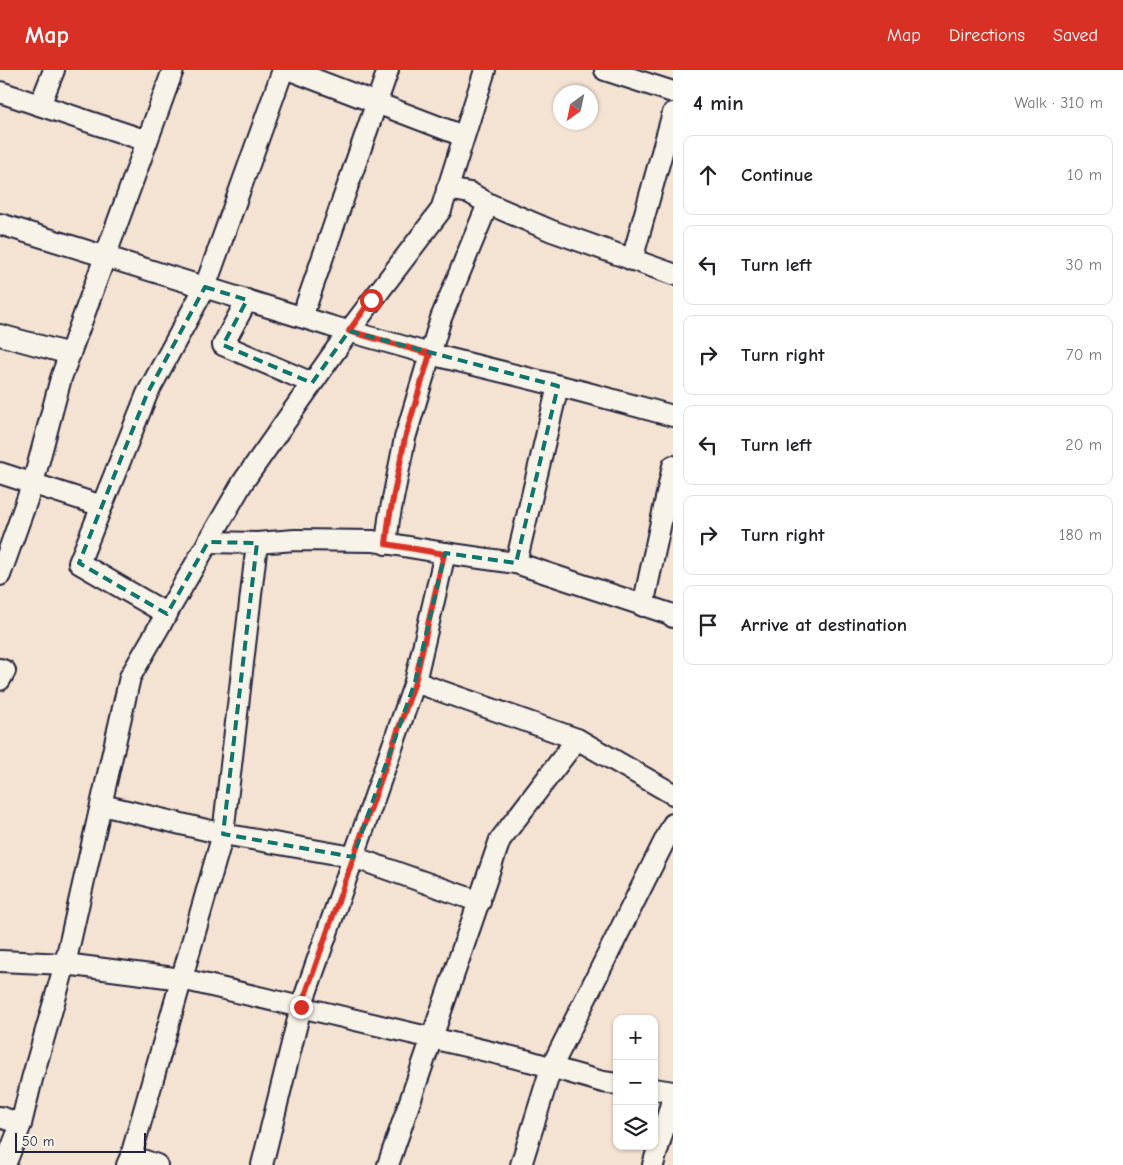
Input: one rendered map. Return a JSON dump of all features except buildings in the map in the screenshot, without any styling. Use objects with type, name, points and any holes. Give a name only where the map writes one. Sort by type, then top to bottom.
[{"type":"street","points":[[40,105],[54,70]]},
{"type":"street","points":[[0,575],[33,483],[70,354],[173,70]]},
{"type":"street","points":[[167,614],[79,563],[147,394],[205,287],[283,70]]},
{"type":"street","points":[[290,70],[464,136]]},
{"type":"street","points":[[302,317],[388,70]]},
{"type":"street","points":[[5,1165],[21,1124],[65,964],[130,677],[243,482],[349,331],[441,210],[485,70]]},
{"type":"street","points":[[606,70],[673,92]]},
{"type":"street","points":[[0,92],[148,142]]},
{"type":"street","points":[[632,260],[673,113]]},
{"type":"street","points":[[447,189],[470,193],[489,204],[552,231],[673,274]]},
{"type":"street","points":[[386,544],[405,438],[430,354],[441,318],[489,204]]},
{"type":"street","points":[[0,224],[349,331],[430,354],[673,416]]},
{"type":"street","points":[[247,300],[223,345],[312,383]]},
{"type":"street","points":[[0,335],[70,354]]},
{"type":"street","points":[[516,563],[558,386]]},
{"type":"street","points":[[643,606],[673,466]]},
{"type":"street","points":[[0,473],[102,506]]},
{"type":"street","points":[[208,542],[257,543],[295,540],[373,542],[444,554],[516,563],[670,614],[673,617]]},
{"type":"street","points":[[157,1165],[129,1161],[223,834],[257,543]]},
{"type":"street","points":[[262,1165],[301,1007],[415,682],[444,554]]},
{"type":"street","points":[[0,669],[5,671],[0,680]]},
{"type":"street","points":[[415,682],[577,739],[673,794]]},
{"type":"street","points":[[388,1165],[500,840],[577,739]]},
{"type":"street","points":[[102,805],[223,834],[353,857],[480,902]]},
{"type":"street","points":[[521,1165],[551,1068],[673,824]]},
{"type":"street","points":[[0,961],[65,964],[182,979],[613,1083]]},
{"type":"street","points":[[658,1090],[673,1092]]},
{"type":"street","points":[[653,1165],[673,1097]]},
{"type":"street","points":[[0,1117],[21,1124]]},
{"type":"highlighted area","points":[[205,287],[247,300],[223,345],[312,383],[349,331],[558,386],[516,563],[445,553],[415,682],[353,857],[223,834],[257,543],[208,542],[167,614],[79,563],[147,394]]},
{"type":"route","points":[[301,1007],[415,682],[444,554],[386,544],[405,438],[430,354],[349,331],[371,300]]}]
